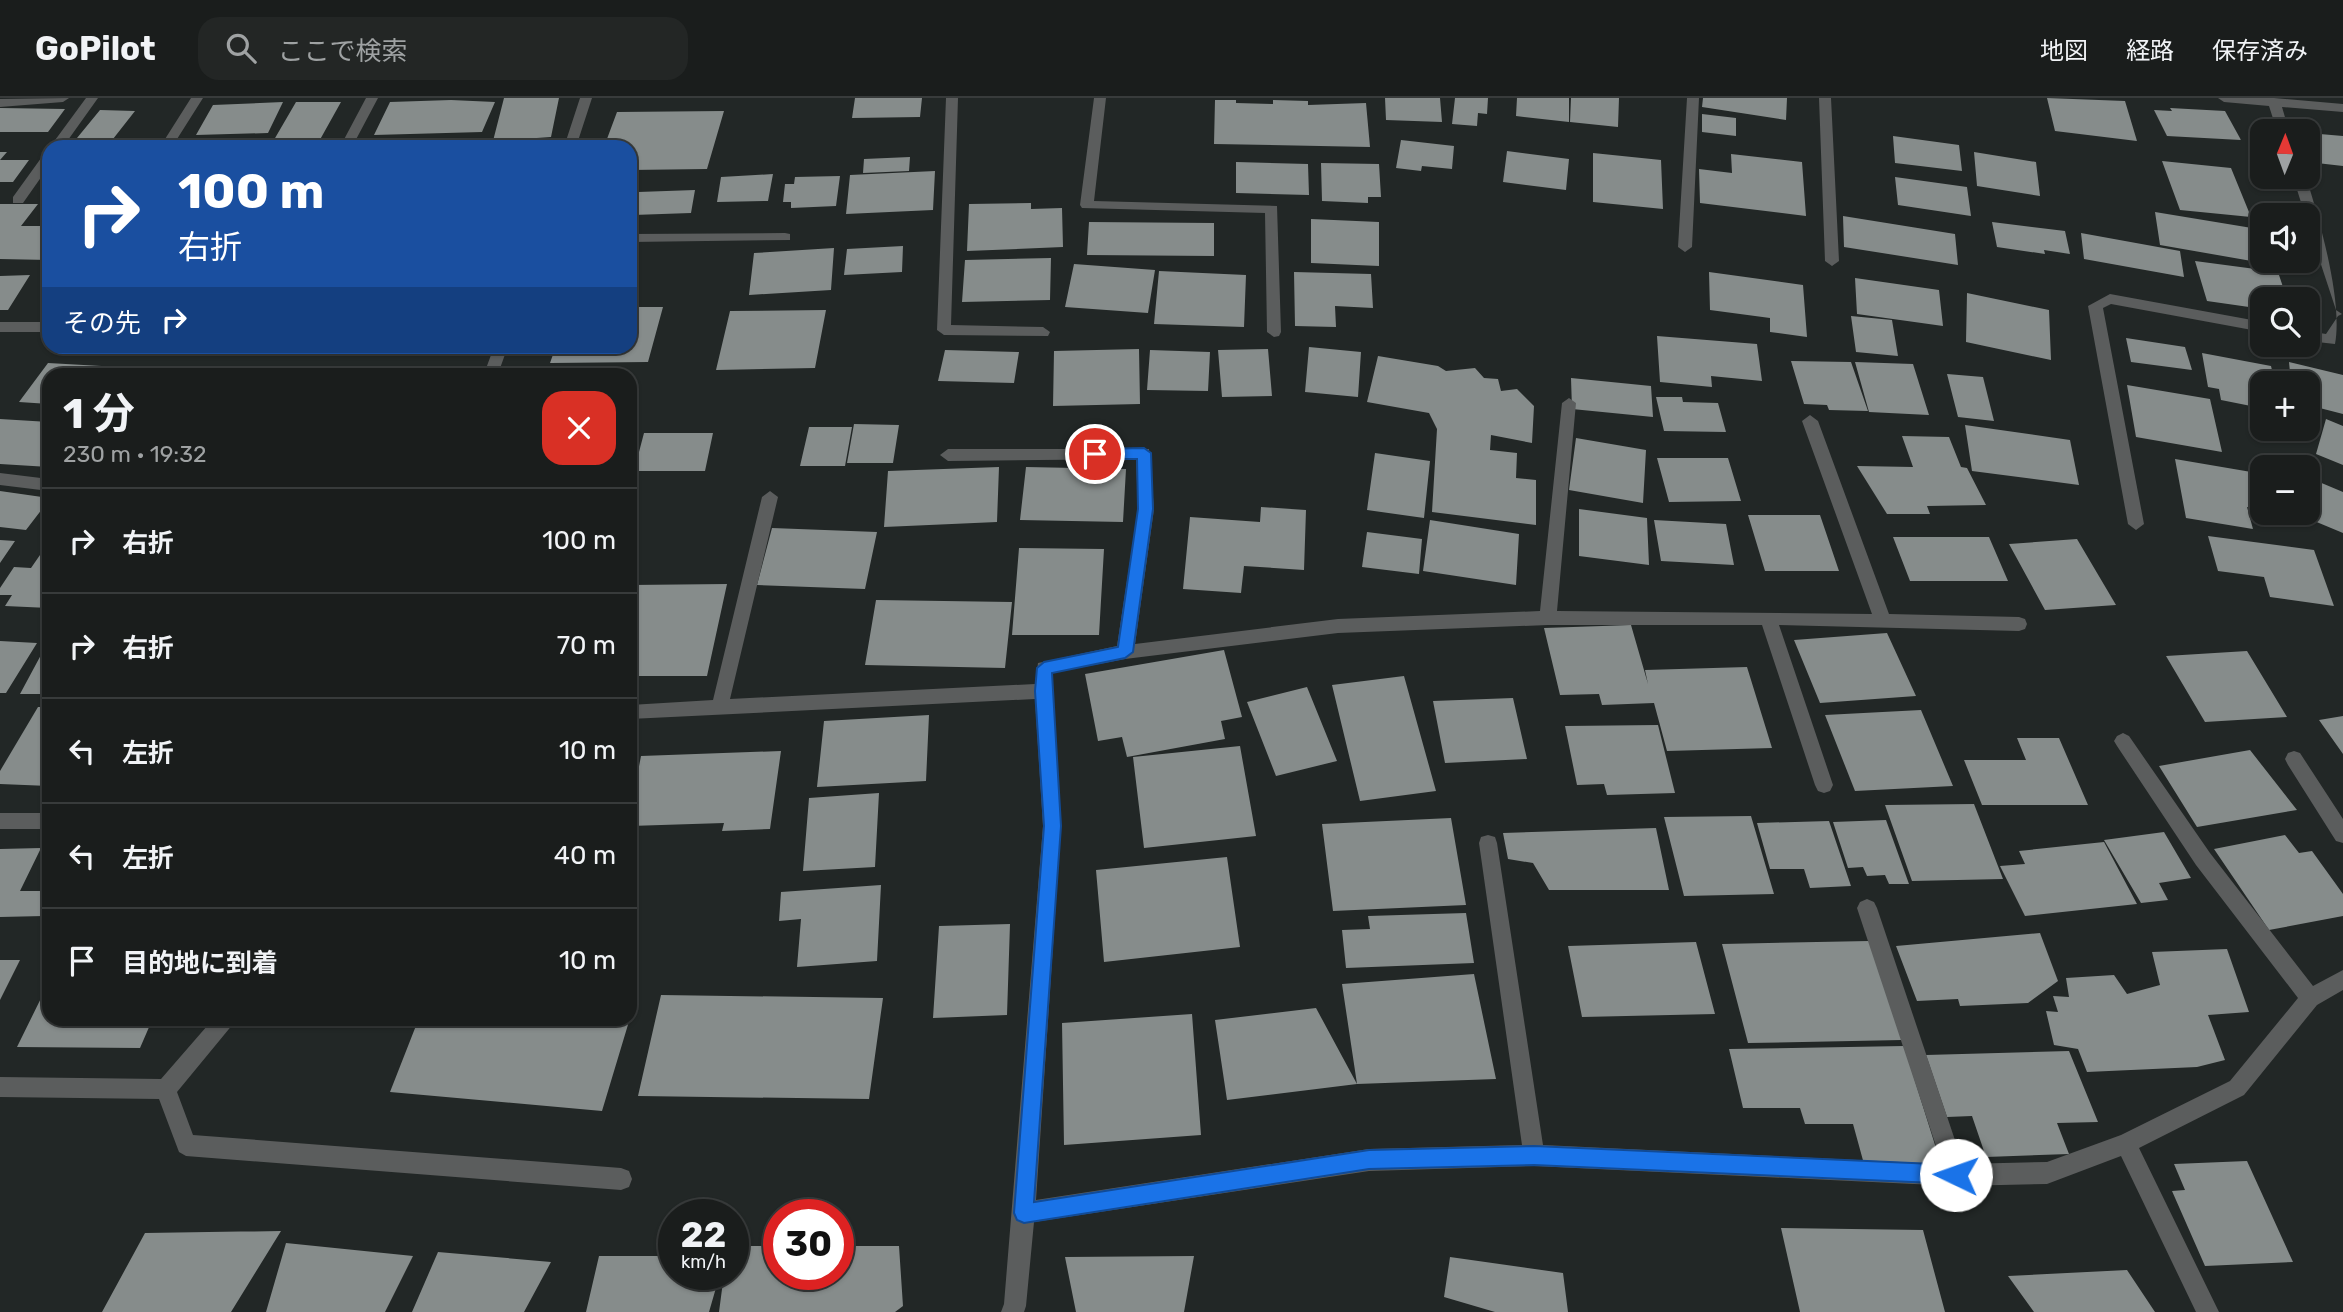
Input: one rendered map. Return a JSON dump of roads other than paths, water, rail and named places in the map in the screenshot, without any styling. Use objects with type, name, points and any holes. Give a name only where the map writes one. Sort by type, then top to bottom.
[{"type":"street","points":[[0,103],[63,98]]},
{"type":"street","points":[[61,140],[92,98]]},
{"type":"street","points":[[170,140],[197,98]]},
{"type":"street","points":[[350,140],[372,98]]},
{"type":"street","points":[[572,140],[586,98]]},
{"type":"street","points":[[953,98],[944,330],[1043,332]]},
{"type":"street","points":[[1100,98],[1087,205],[1272,209],[1274,332]]},
{"type":"street","points":[[1685,247],[1693,98]]},
{"type":"street","points":[[1825,98],[1832,261]]},
{"type":"street","points":[[2224,98],[2343,108]]},
{"type":"street","points":[[2274,102],[2279,119]]},
{"type":"street","points":[[18,200],[42,167]]},
{"type":"street","points":[[2303,189],[2343,310]]},
{"type":"street","points":[[637,238],[785,237]]},
{"type":"street","points":[[2136,524],[2095,306],[2110,299],[2250,325]]},
{"type":"street","points":[[2320,338],[2330,340],[2343,319]]},
{"type":"street","points":[[0,327],[42,327]]},
{"type":"street","points":[[1548,618],[1569,403]]},
{"type":"street","points":[[1810,421],[1883,620]]},
{"type":"street","points":[[947,455],[1144,453],[1146,509],[1125,652]]},
{"type":"street","points":[[0,479],[42,484]]},
{"type":"street","points":[[720,706],[770,497]]},
{"type":"street","points":[[1012,1312],[1015,1306],[1024,1213],[1052,826],[1043,691],[1044,668],[1125,652],[1338,626],[1548,618],[1768,618],[2019,624]]},
{"type":"street","points":[[1768,618],[1824,785]]},
{"type":"street","points":[[637,712],[1043,691]]},
{"type":"street","points":[[2123,741],[2203,859],[2310,998]]},
{"type":"street","points":[[2294,759],[2343,835]]},
{"type":"street","points":[[0,821],[42,821]]},
{"type":"street","points":[[1488,844],[1534,1155]]},
{"type":"street","points":[[1867,908],[1956,1175]]},
{"type":"street","points":[[1024,1213],[1369,1160],[1534,1155],[1956,1175],[2047,1173],[2126,1144],[2237,1088],[2310,998],[2343,979]]},
{"type":"street","points":[[0,1087],[166,1088],[221,1026]]},
{"type":"street","points":[[166,1088],[186,1145],[621,1179]]},
{"type":"street","points":[[2126,1144],[2208,1312]]}]
